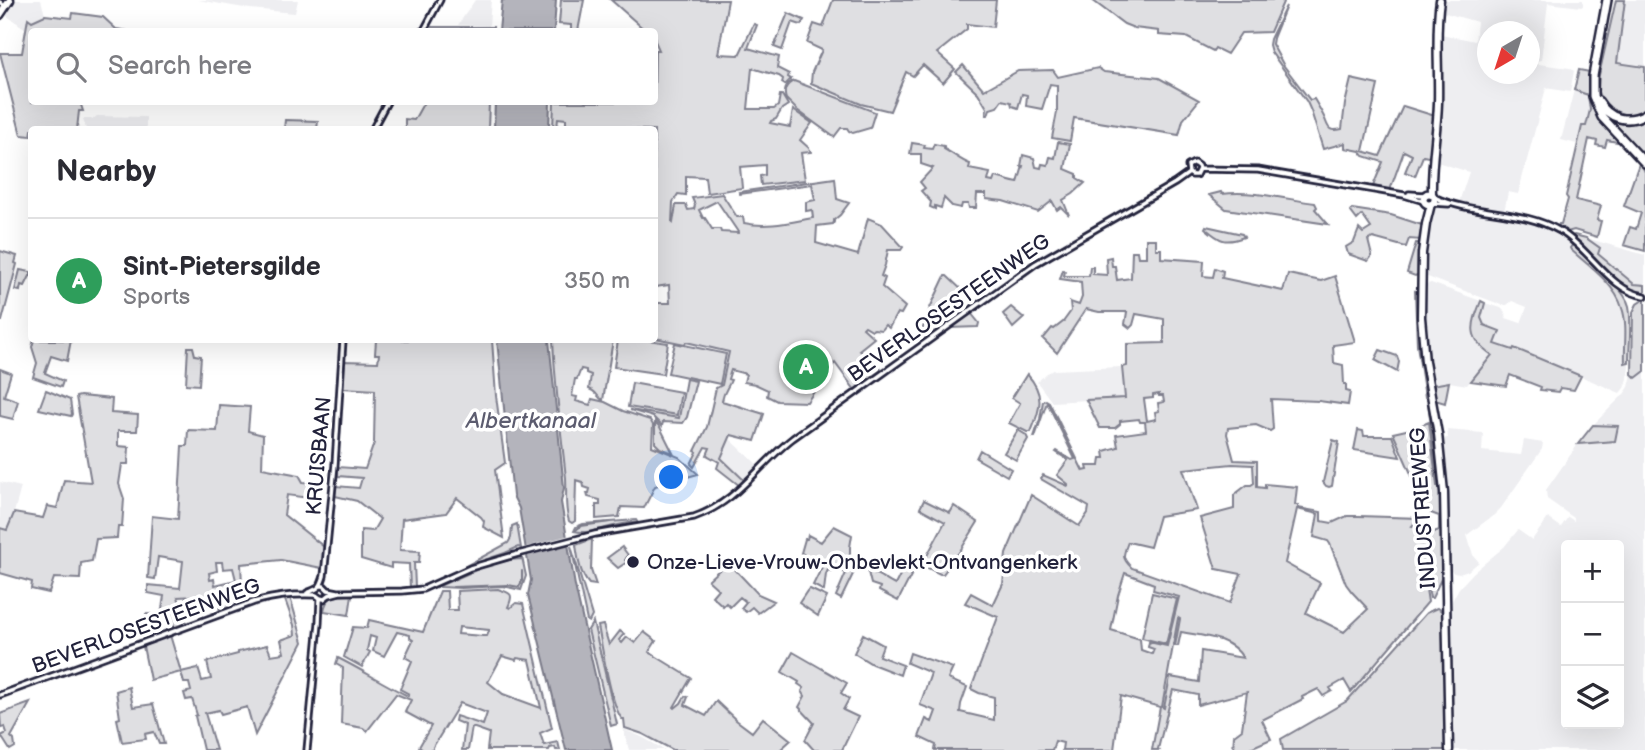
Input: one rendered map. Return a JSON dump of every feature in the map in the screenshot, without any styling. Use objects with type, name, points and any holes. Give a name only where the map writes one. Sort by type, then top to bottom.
[{"type":"highway","points":[[1609,0],[1596,95],[1602,107],[1616,117],[1630,119],[1645,114]]},
{"type":"highway","points":[[1609,0],[1592,76],[1593,96],[1602,117],[1645,163]]},
{"type":"main road","name":"INDUSTRIEWEG","points":[[1440,0],[1437,139],[1422,253],[1421,317],[1446,519],[1449,750]]},
{"type":"main road","points":[[0,15],[4,3]]},
{"type":"street","points":[[425,28],[440,0]]},
{"type":"street","points":[[374,126],[385,105]]},
{"type":"street","name":"BEVERLOSESTEENWEG","points":[[1189,173],[1191,164],[1197,164],[1199,169]]},
{"type":"street","name":"BEVERLOSESTEENWEG","points":[[1189,173],[1195,175],[1199,169]]},
{"type":"street","name":"BEVERLOSESTEENWEG","points":[[1199,169],[1258,170],[1529,219],[1568,237],[1622,288],[1635,295],[1645,296]]},
{"type":"street","name":"BEVERLOSESTEENWEG","points":[[0,695],[270,597],[305,593],[423,589],[478,565],[518,554],[595,534],[694,517],[737,493],[793,438],[972,308],[1056,251],[1189,173]]},
{"type":"street","name":"KRUISBAAN","points":[[307,750],[335,464],[343,343]]},
{"type":"shaded area","points":[[14,0],[41,0],[45,15],[32,21],[28,19],[26,29],[4,14]]},
{"type":"shaded area","points":[[198,0],[298,0],[295,13]]},
{"type":"shaded area","points":[[475,0],[491,0],[489,26],[458,25]]},
{"type":"shaded area","points":[[561,0],[584,0],[579,28],[559,24]]},
{"type":"shaded area","points":[[611,0],[728,0],[718,54],[739,55],[754,24],[757,25],[748,48],[779,57],[777,68],[789,74],[791,79],[785,85],[779,76],[752,68],[748,109],[774,109],[782,95],[788,105],[770,123],[790,127],[793,110],[812,123],[800,140],[811,152],[801,153],[805,180],[761,185],[760,176],[765,175],[765,165],[740,167],[742,188],[707,193],[705,177],[686,176],[686,195],[678,194],[673,202],[673,223],[676,205],[686,205],[688,210],[694,209],[692,198],[722,194],[737,217],[743,217],[744,223],[770,225],[813,218],[812,210],[806,211],[806,202],[815,200],[812,184],[739,192],[835,178],[837,199],[849,203],[833,224],[817,226],[816,243],[858,255],[868,218],[882,224],[903,247],[901,250],[888,250],[881,276],[885,278],[882,287],[905,307],[901,314],[897,313],[889,328],[885,325],[881,330],[872,330],[865,326],[863,328],[874,338],[859,350],[882,370],[855,390],[835,363],[807,402],[777,401],[767,396],[768,390],[744,382],[746,374],[731,370],[728,379],[731,380],[722,401],[764,414],[755,441],[731,435],[721,458],[745,481],[740,486],[717,468],[719,462],[707,455],[710,448],[705,447],[694,467],[691,464],[707,427],[716,388],[722,385],[729,352],[658,339],[658,303],[670,303],[669,285],[658,287],[658,126],[566,126],[566,119],[558,118],[557,126],[553,126],[554,105],[658,105],[658,28],[643,28]],"holes":[[[717,201],[738,233],[712,229],[699,210]]]},
{"type":"shaded area","points":[[833,0],[996,0],[993,27],[967,24],[967,29],[937,53],[955,69],[943,83],[923,65],[913,76],[906,72],[890,111],[861,104],[811,83],[812,72],[822,50],[807,43],[814,24],[823,27]]},
{"type":"shaded area","points":[[1092,0],[1284,0],[1270,32],[1241,33],[1227,54],[1215,48],[1213,51],[1186,37],[1159,35],[1159,31],[1124,24]]},
{"type":"shaded area","points":[[1443,0],[1583,0],[1581,7],[1548,3],[1540,60],[1540,21],[1477,22],[1442,12]]},
{"type":"shaded area","points":[[1616,0],[1625,0],[1617,63],[1645,67],[1645,111],[1630,117],[1615,115],[1602,103],[1598,92],[1599,75]]},
{"type":"shaded area","points":[[1625,0],[1645,0],[1645,67],[1617,64]]},
{"type":"shaded area","points":[[1286,6],[1272,44],[1284,66],[1310,100],[1314,99],[1331,129],[1342,129],[1351,79],[1378,85],[1363,151],[1380,156],[1403,106],[1435,116],[1432,154],[1423,156],[1415,176],[1405,172],[1412,155],[1404,151],[1390,190],[1373,186],[1383,162],[1364,156],[1360,151],[1345,148],[1345,143],[1323,149],[1307,102],[1271,52],[1269,45]]},
{"type":"shaded area","points":[[73,13],[103,17],[115,28],[28,28],[28,105],[81,105],[83,111],[79,111],[77,126],[28,126],[28,136],[21,135],[0,53],[22,53],[28,18],[32,21],[45,15],[72,18]]},
{"type":"shaded area","points":[[788,13],[804,20],[801,25],[792,22],[782,50],[774,47]]},
{"type":"shaded area","points":[[1477,22],[1477,84],[1540,84],[1540,64],[1570,68],[1574,71],[1570,92],[1546,88],[1518,194],[1508,192],[1504,212],[1459,202],[1469,172],[1437,162],[1441,34],[1475,41]]},
{"type":"shaded area","points":[[432,27],[493,27],[493,28]]},
{"type":"shaded area","points":[[963,65],[984,90],[1018,71],[1053,70],[1058,77],[1098,68],[1104,72],[1159,78],[1199,100],[1183,120],[1179,135],[1074,118],[1070,141],[1052,138],[1057,112],[1057,85],[1050,84],[1042,109],[1026,106],[1027,95],[1022,94],[1018,108],[1012,106],[1011,102],[1002,100],[986,115],[987,108],[978,93],[956,72]]},
{"type":"shaded area","points":[[1579,70],[1590,72],[1588,95],[1574,90]]},
{"type":"shaded area","points":[[794,81],[875,112],[870,128],[853,133],[847,128],[841,128],[834,137],[786,99],[786,88]]},
{"type":"shaded area","points":[[1574,90],[1588,95],[1590,110],[1577,144],[1561,140]]},
{"type":"shaded area","points":[[1588,95],[1605,126],[1621,142],[1607,140],[1605,147],[1596,145],[1597,141],[1589,139],[1576,200],[1601,206],[1597,220],[1601,221],[1597,237],[1558,228],[1568,199],[1566,196],[1582,126],[1586,126],[1590,110]]},
{"type":"shaded area","points":[[422,105],[489,105],[488,126],[405,126],[405,119],[414,120]]},
{"type":"shaded area","points":[[1599,106],[1613,118],[1645,116],[1645,160],[1610,124]]},
{"type":"shaded area","points":[[97,116],[146,117],[146,126],[85,126],[83,119]]},
{"type":"shaded area","points":[[285,120],[318,121],[317,126],[284,126]]},
{"type":"shaded area","points":[[1058,142],[1070,144],[1065,169],[1077,174],[1077,178],[1085,183],[1063,200],[1069,215],[1061,207],[1057,210],[1052,201],[1038,212],[1003,201],[986,199],[986,194],[977,194],[976,208],[969,208],[968,204],[962,204],[961,208],[952,206],[944,198],[941,208],[935,206],[935,209],[930,207],[931,202],[921,191],[925,188],[920,182],[933,168],[921,164],[921,154],[910,154],[912,143],[932,149],[934,144],[944,146],[944,149],[970,164],[969,169],[990,173],[988,181],[993,182],[995,177],[1018,183],[1023,155],[1034,158],[1036,167],[1041,168],[1042,164],[1048,165],[1050,157],[1055,158]]},
{"type":"shaded area","points":[[1640,161],[1645,172],[1645,251],[1624,245],[1630,227],[1636,229],[1641,213],[1624,206]]},
{"type":"shaded area","points":[[1221,192],[1257,194],[1315,203],[1315,209],[1328,224],[1226,209],[1209,195]]},
{"type":"shaded area","points":[[1436,205],[1531,224],[1573,244],[1571,250],[1607,283],[1623,309],[1625,362],[1629,362],[1628,379],[1620,393],[1515,348],[1513,351],[1495,344],[1481,318],[1485,303],[1501,308],[1506,318],[1521,323],[1527,307],[1512,301],[1502,305],[1425,276],[1425,248],[1431,215]]},
{"type":"shaded area","points":[[1352,209],[1391,215],[1422,225],[1421,240],[1409,239],[1406,247],[1373,238],[1368,240],[1372,256],[1368,261],[1348,254],[1346,247],[1354,242],[1359,229],[1363,233],[1371,228],[1362,215],[1357,220],[1351,212]]},
{"type":"shaded area","points":[[1206,226],[1242,234],[1244,237],[1223,240],[1205,228]]},
{"type":"shaded area","points":[[1574,235],[1586,238],[1600,248],[1598,254],[1634,284],[1645,285],[1645,294],[1616,279],[1572,237]]},
{"type":"shaded area","points":[[1586,238],[1645,255],[1645,285],[1634,284],[1598,254]]},
{"type":"shaded area","points":[[1146,239],[1156,239],[1156,249],[1161,249],[1161,258],[1204,261],[1203,276],[1213,277],[1215,268],[1223,271],[1222,278],[1283,291],[1288,274],[1321,281],[1335,276],[1355,342],[1333,345],[1334,363],[1343,365],[1344,384],[1346,391],[1350,392],[1348,405],[1271,399],[1273,429],[1270,431],[1256,425],[1228,428],[1234,460],[1257,461],[1257,487],[1265,488],[1265,484],[1297,487],[1295,505],[1298,505],[1298,508],[1321,512],[1321,521],[1332,523],[1347,516],[1419,518],[1412,526],[1415,527],[1417,538],[1420,538],[1439,530],[1439,516],[1428,512],[1393,433],[1429,422],[1439,486],[1428,403],[1430,404],[1440,471],[1442,577],[1432,598],[1428,588],[1426,589],[1428,602],[1351,692],[1344,680],[1330,688],[1332,691],[1323,696],[1318,689],[1302,697],[1303,699],[1262,720],[1271,739],[1246,750],[1233,750],[1234,735],[1242,729],[1247,692],[1198,705],[1198,695],[1173,690],[1159,750],[1152,750],[1160,707],[1121,696],[1114,750],[1062,750],[1063,743],[1055,741],[1052,750],[935,750],[936,745],[919,737],[926,719],[932,722],[936,711],[920,705],[931,673],[907,663],[910,653],[953,668],[948,679],[967,687],[960,712],[994,720],[994,697],[971,689],[998,617],[965,603],[971,593],[993,605],[1003,584],[1006,554],[1031,495],[1079,526],[1088,513],[1089,507],[1041,479],[1043,475],[1068,486],[1057,475],[1068,460],[1056,452],[1075,459],[1047,402],[1034,437],[1043,401],[1049,402],[1083,471],[1088,470],[1087,466],[1100,466],[1101,458],[1105,458],[1104,451],[1118,447],[1116,435],[1146,431],[1145,422],[1140,422],[1139,419],[1120,421],[1115,428],[1100,428],[1086,400],[1125,398],[1122,367],[1127,366],[1127,344],[1164,343],[1164,319],[1136,314],[1130,328],[1125,324],[1127,312],[1086,309],[1057,353],[1043,339],[1052,328],[1063,322],[1071,311],[1070,302],[1079,305],[1082,297],[1081,282],[1060,279],[1063,270],[1064,276],[1089,276],[1090,267],[1093,267],[1093,274],[1107,275],[1106,258],[1111,257],[1117,280],[1131,278],[1132,251],[1137,251],[1138,257],[1146,257]],"holes":[[[1153,395],[1163,396],[1164,402],[1158,403],[1156,419],[1147,421],[1144,399],[1153,398]],[[1232,464],[1253,465],[1254,483],[1234,495],[1234,509],[1200,518],[1216,569],[1241,574],[1230,603],[1132,568],[1126,562],[1124,553],[1128,542],[1150,547],[1159,516],[1197,510],[1183,469]],[[1297,509],[1318,514],[1314,537],[1328,541],[1346,584],[1368,609],[1344,632],[1306,613],[1320,583],[1285,563]],[[1125,573],[1154,584],[1153,590],[1179,597],[1167,646],[1149,642],[1148,647],[1154,649],[1152,654],[1141,650],[1140,639],[1111,630]],[[1178,618],[1175,646],[1178,646],[1181,632],[1224,642],[1238,651],[1243,658],[1201,651],[1199,682],[1170,677],[1164,708],[1162,707]]]},
{"type":"shaded area","points":[[1416,243],[1420,243],[1418,274],[1415,276],[1407,273]]},
{"type":"shaded area","points":[[1573,244],[1613,282],[1626,299],[1630,319],[1629,362],[1625,363],[1625,321],[1619,299],[1601,276],[1571,250]]},
{"type":"shaded area","points":[[0,251],[17,256],[2,321],[0,321]]},
{"type":"shaded area","points":[[20,270],[28,271],[25,286],[21,285],[20,291],[15,290]]},
{"type":"shaded area","points":[[945,276],[963,291],[952,298],[962,313],[923,341],[920,336]]},
{"type":"shaded area","points":[[1431,283],[1481,301],[1472,331],[1482,349],[1492,355],[1467,385],[1449,382],[1432,385],[1423,287]]},
{"type":"shaded area","points":[[1415,291],[1418,292],[1421,351],[1428,397],[1425,397],[1417,345]]},
{"type":"shaded area","points":[[1643,300],[1645,371],[1636,378],[1632,374],[1633,312]]},
{"type":"shaded area","points":[[1481,301],[1485,303],[1481,318],[1484,325],[1500,331],[1495,344],[1513,350],[1514,348],[1581,376],[1574,390],[1540,390],[1541,387],[1510,375],[1506,386],[1471,381],[1492,355],[1478,343],[1473,331]]},
{"type":"shaded area","points":[[1011,307],[1024,318],[1013,328],[1003,314]]},
{"type":"shaded area","points":[[971,313],[979,323],[978,327],[950,328]]},
{"type":"shaded area","points":[[33,343],[70,343],[67,361],[51,356],[45,373],[63,381],[61,387],[33,377],[37,363]]},
{"type":"shaded area","points":[[376,343],[492,343],[505,463],[495,470],[504,538],[483,527],[484,521],[481,517],[457,498],[446,513],[402,519],[400,550],[420,551],[419,563],[414,563],[415,587],[410,588],[409,564],[391,563],[391,568],[361,559],[361,530],[373,531],[380,519],[357,501],[335,496],[336,486],[359,488],[362,478],[338,476],[338,467],[365,469],[374,443],[375,390],[343,388],[344,361],[378,362],[379,354],[375,354]]},
{"type":"shaded area","points":[[553,343],[612,343],[603,400],[589,389],[591,375],[581,369],[575,379],[572,396],[577,397],[576,401],[590,405],[592,399],[605,402],[650,420],[653,425],[652,446],[679,457],[698,474],[655,486],[644,508],[621,507],[619,517],[596,519],[596,505],[600,505],[600,500],[588,497],[590,489],[584,487],[583,482],[576,480],[575,521],[572,523],[567,510]]},
{"type":"shaded area","points":[[618,343],[668,343],[663,374],[614,367]]},
{"type":"shaded area","points":[[675,343],[726,354],[720,384],[668,373]]},
{"type":"shaded area","points":[[188,347],[193,347],[195,355],[201,356],[199,385],[186,384]]},
{"type":"shaded area","points":[[1380,350],[1397,356],[1397,372],[1375,360]]},
{"type":"shaded area","points":[[1122,367],[1125,398],[1052,402],[1037,382],[1054,370]]},
{"type":"shaded area","points":[[0,369],[11,373],[4,396],[18,401],[13,419],[0,416]]},
{"type":"shaded area","points":[[1645,371],[1645,750],[1452,750],[1452,601],[1459,588],[1504,547],[1518,530],[1532,540],[1548,518],[1561,527],[1568,517],[1574,521],[1574,518],[1547,499],[1546,490],[1578,444],[1615,441],[1617,426],[1593,425],[1624,394],[1632,374],[1636,378]]},
{"type":"shaded area","points":[[1027,374],[1037,388],[1040,402],[1031,432],[1009,423],[1020,403],[1012,398]]},
{"type":"shaded area","points":[[686,379],[696,381],[683,423],[663,422],[662,426],[653,417],[630,410],[679,418]]},
{"type":"shaded area","points":[[1449,382],[1445,403],[1435,400],[1432,385]]},
{"type":"shaded area","points":[[632,383],[681,392],[677,415],[628,407]]},
{"type":"shaded area","points":[[46,390],[70,400],[71,416],[39,409]]},
{"type":"shaded area","points":[[76,397],[112,399],[111,413],[138,415],[137,431],[118,431],[118,446],[129,447],[128,464],[122,464],[119,484],[124,499],[122,527],[118,527],[117,538],[96,539],[92,561],[81,563],[80,579],[54,578],[49,593],[31,589],[32,582],[0,573],[0,528],[7,530],[14,513],[43,518],[47,506],[57,508],[64,480],[91,482]]},
{"type":"shaded area","points":[[219,405],[250,407],[248,431],[263,435],[262,468],[299,475],[303,482],[311,483],[310,498],[287,495],[284,515],[324,547],[322,568],[281,560],[241,564],[242,584],[248,600],[220,611],[216,595],[178,597],[187,624],[175,628],[169,614],[147,622],[150,633],[145,635],[146,614],[161,615],[164,596],[148,593],[148,585],[180,588],[183,561],[158,557],[155,579],[148,578],[152,516],[178,519],[182,446],[187,446],[188,430],[217,431]],"holes":[[[216,562],[222,562],[223,569],[233,568],[236,580],[215,585],[214,579],[210,580],[209,573],[217,571]]]},
{"type":"shaded area","points":[[655,422],[660,427],[673,453],[655,443]]},
{"type":"shaded area","points":[[1593,425],[1618,426],[1615,441],[1578,444]]},
{"type":"shaded area","points":[[1018,430],[1028,439],[1016,460],[1004,453]]},
{"type":"shaded area","points":[[1358,430],[1363,431],[1364,436],[1392,436],[1400,457],[1354,450]]},
{"type":"shaded area","points":[[1447,430],[1483,433],[1482,451],[1521,455],[1524,440],[1543,443],[1542,449],[1501,508],[1467,535],[1473,555],[1479,562],[1459,574],[1450,570],[1441,439],[1448,438]]},
{"type":"shaded area","points":[[729,438],[759,466],[745,481],[721,458]]},
{"type":"shaded area","points":[[1333,440],[1339,442],[1332,486],[1329,487],[1323,482]]},
{"type":"shaded area","points":[[980,450],[1011,469],[1007,476],[976,458]]},
{"type":"shaded area","points":[[0,482],[21,487],[7,530],[0,528]]},
{"type":"shaded area","points":[[924,500],[950,513],[954,506],[978,522],[943,574],[922,565],[945,522],[920,508]]},
{"type":"shaded area","points":[[636,520],[638,523],[589,532],[574,531],[583,524]]},
{"type":"shaded area","points":[[517,524],[521,548],[464,567],[508,543],[512,526]]},
{"type":"shaded area","points":[[834,526],[852,535],[850,569],[855,570],[841,599],[836,596],[846,573],[838,569],[835,572],[828,570],[824,591],[813,585],[823,565],[801,553],[808,535],[821,542]]},
{"type":"shaded area","points":[[592,539],[591,570],[596,585],[589,584],[583,576],[576,545]]},
{"type":"shaded area","points":[[571,546],[592,616],[589,622],[587,621]]},
{"type":"shaded area","points":[[622,547],[628,555],[625,560],[627,562],[618,568],[607,558]]},
{"type":"shaded area","points":[[521,557],[526,576],[521,590],[503,586],[439,586],[483,567]]},
{"type":"shaded area","points":[[907,561],[916,566],[898,601],[879,591],[880,587],[871,584],[868,572],[875,573],[895,585]]},
{"type":"shaded area","points":[[728,562],[758,594],[774,601],[758,613],[752,607],[746,612],[741,608],[746,602],[740,597],[730,607],[726,603],[723,606],[712,596],[718,589],[708,580]]},
{"type":"shaded area","points":[[498,589],[511,596],[508,607],[516,603],[523,604],[552,728],[540,733],[544,745],[558,742],[560,750],[555,747],[549,750],[487,750],[489,733],[472,727],[468,750],[462,750],[465,725],[455,721],[456,716],[483,725],[487,713],[460,703],[433,750],[423,750],[419,747],[431,726],[405,712],[411,700],[396,694],[367,731],[341,724],[343,668],[336,664],[338,658],[408,696],[409,694],[400,689],[412,661],[405,657],[413,640],[410,635],[397,632],[384,656],[373,651],[376,638],[370,636],[367,650],[370,652],[362,667],[344,657],[353,627],[367,628],[369,620],[423,632],[440,591],[447,591],[448,610],[458,610],[457,591]],"holes":[[[459,627],[489,630],[489,631],[487,636],[458,634]],[[502,656],[530,660],[541,708],[503,694],[488,682]]]},
{"type":"shaded area","points":[[810,589],[827,597],[818,616],[799,603]]},
{"type":"shaded area","points":[[1152,593],[1177,599],[1166,644],[1142,638]]},
{"type":"shaded area","points":[[352,595],[349,615],[324,611],[330,599]]},
{"type":"shaded area","points":[[284,597],[290,597],[303,642],[255,735],[247,707],[221,714],[219,710],[205,713],[216,750],[203,750],[192,699],[186,700],[184,693],[191,691],[189,683],[184,683],[181,672],[198,668],[202,681],[211,679],[207,662],[267,645],[271,655],[284,653],[281,640],[295,635]]},
{"type":"shaded area","points":[[1437,608],[1443,612],[1446,750],[1283,750],[1281,739],[1347,701],[1426,613]]},
{"type":"shaded area","points":[[170,614],[174,624],[150,633],[147,622]]},
{"type":"shaded area","points":[[593,622],[617,724],[611,726],[588,630]]},
{"type":"shaded area","points":[[603,625],[609,645],[620,631],[624,634],[619,640],[622,643],[627,637],[635,643],[644,632],[656,641],[649,652],[691,678],[675,708],[685,696],[688,697],[685,705],[706,716],[716,701],[752,732],[763,718],[791,740],[780,750],[673,750],[625,728],[607,675],[598,626]]},
{"type":"shaded area","points":[[863,634],[883,645],[879,656],[903,665],[900,675],[872,664],[854,653]]},
{"type":"shaded area","points":[[170,635],[181,672],[150,680],[143,646]]},
{"type":"shaded area","points":[[793,652],[847,683],[841,693],[849,699],[843,710],[858,717],[842,750],[814,750],[805,740],[814,723],[799,707],[805,696],[802,691],[804,688],[782,672]]},
{"type":"shaded area","points":[[129,687],[133,707],[153,704],[164,744],[159,744],[154,732],[145,734],[146,739],[122,742],[117,719],[120,718],[116,691]]},
{"type":"shaded area","points":[[30,703],[11,737],[15,747],[10,750],[1,736],[7,733],[5,727],[1,728],[0,714]]},
{"type":"shaded area","points":[[623,729],[642,737],[665,750],[629,750]]},
{"type":"water","points":[[502,0],[556,0],[554,28],[499,28]]},
{"type":"water","points":[[495,105],[550,105],[549,126],[494,126]]},
{"type":"water","name":"Albertkanaal","points":[[497,343],[549,343],[564,488],[561,502],[575,586],[612,750],[566,750],[528,595],[531,580],[519,508],[513,496]]},
{"type":"pier","points":[[570,535],[572,544],[524,557],[522,548]]},
{"type":"waterway","points":[[576,530],[581,526],[610,522]]},
{"type":"waterway","points":[[453,587],[519,587],[522,571]]},
{"type":"place","name":"Sint-Pietersgilde","points":[[806,367]]},
{"type":"place","name":"Onze-Lieve-Vrouw-Onbevlekt-Ontvangenkerk","points":[[633,562]]}]
